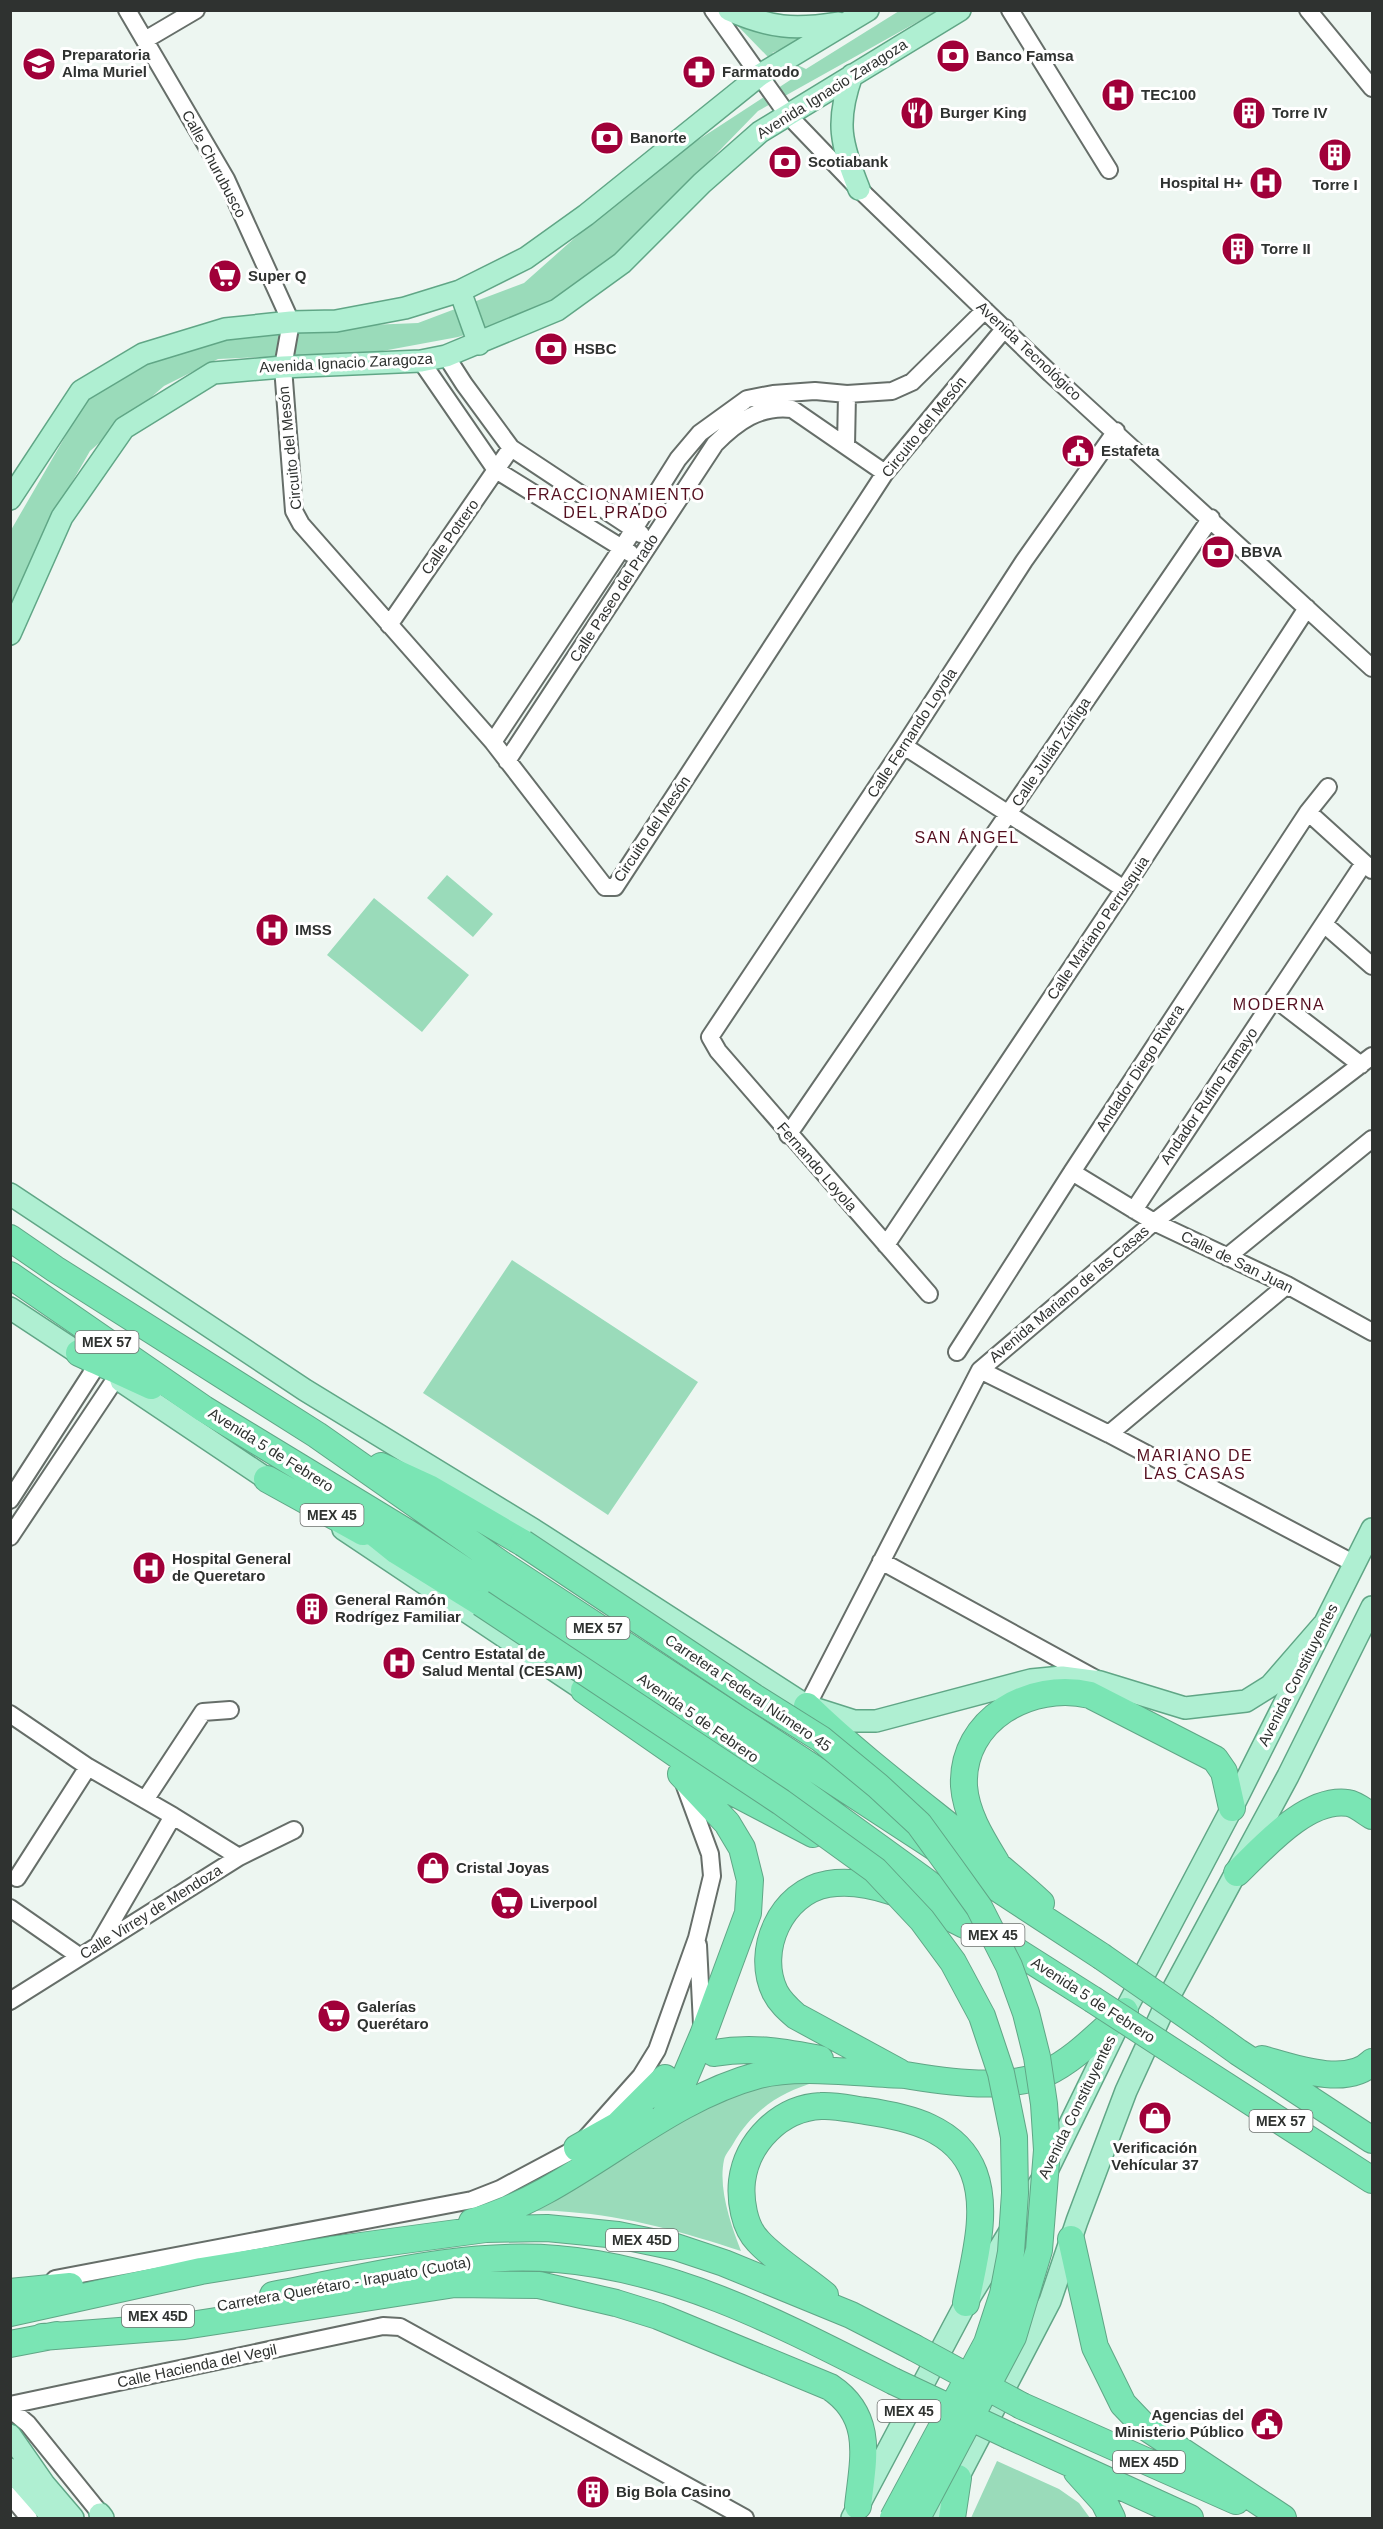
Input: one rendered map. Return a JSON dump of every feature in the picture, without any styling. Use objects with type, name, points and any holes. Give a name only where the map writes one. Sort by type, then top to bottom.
[{"type":"highway","name":"Avenida 5 de Febrero","points":[[10,1238],[317,1435],[501,1564],[1092,1950],[1238,2052],[1372,2140]]},
{"type":"highway","name":"Avenida 5 de Febrero","points":[[10,1275],[204,1409],[408,1533],[496,1591],[667,1694],[924,1880],[1010,1947],[1372,2180]]},
{"type":"highway","points":[[10,1293],[66,1331],[204,1409]]},
{"type":"highway","name":"MEX 57","points":[[88,1359],[204,1409]]},
{"type":"highway","name":"Carretera Federal Número 45","points":[[317,1435],[429,1488],[523,1543],[821,1739],[878,1786],[919,1824],[979,1907],[1009,1966],[1026,2013],[1037,2057],[1044,2104],[1047,2150],[1040,2250],[1013,2337],[917,2518]]},
{"type":"highway","name":"MEX 45","points":[[284,1459],[397,1551]]},
{"type":"highway","name":"MEX 45","points":[[267,1479],[397,1551],[781,1802],[875,1870],[922,1920],[953,1962],[982,2016],[1001,2073],[1014,2137],[1015,2193],[1011,2252],[1003,2295],[987,2343],[893,2518]]},
{"type":"highway","points":[[584,1690],[725,1788],[800,1828],[924,1880]]},
{"type":"highway","points":[[996,1862],[966,1801],[964,1772],[967,1757],[978,1733],[999,1713],[1022,1700],[1049,1693],[1070,1692],[1090,1695],[1215,1759],[1224,1772],[1232,1808]]},
{"type":"highway","points":[[807,1706],[915,1798],[996,1862],[1092,1950]]},
{"type":"highway","points":[[663,2119],[683,2082],[708,2044],[748,1913],[750,1880],[742,1848],[727,1823],[681,1774]]},
{"type":"highway","points":[[1237,1873],[1278,1834],[1305,1813],[1318,1807],[1331,1803],[1350,1803],[1372,1816]]},
{"type":"highway","points":[[905,2075],[796,2016],[785,2007],[776,1994],[769,1970],[768,1951],[773,1933],[785,1911],[805,1894],[829,1884],[867,1885],[909,1898],[1010,1947]]},
{"type":"highway","points":[[421,2237],[486,2218],[524,2203],[570,2178],[696,2098],[761,2074],[795,2070],[905,2075],[999,2085],[1023,2082],[1047,2073],[1070,2059],[1125,2011]]},
{"type":"highway","points":[[708,2044],[766,2049],[905,2075]]},
{"type":"highway","points":[[1238,2052],[1308,2072],[1342,2074],[1368,2066],[1372,2062]]},
{"type":"highway","points":[[577,2148],[618,2125],[665,2078]]},
{"type":"highway","points":[[851,2315],[757,2241],[745,2216],[742,2202],[743,2174],[753,2147],[777,2122],[809,2107],[823,2105],[891,2115],[938,2131],[959,2148],[973,2171],[979,2197],[977,2235],[966,2303]]},
{"type":"highway","name":"Carretera Querétaro - Irapuato (Cuota)","points":[[10,2313],[201,2271],[421,2237],[486,2229],[547,2228],[618,2235],[676,2247],[724,2263],[851,2315]]},
{"type":"highway","points":[[1071,2239],[1095,2347],[1123,2404],[1144,2426],[1283,2518]]},
{"type":"highway","name":"Carretera Querétaro - Irapuato (Cuota)","points":[[10,2344],[452,2263],[503,2259],[557,2259],[626,2269],[691,2288],[755,2312],[893,2381],[1071,2465]]},
{"type":"highway","points":[[10,2290],[201,2271]]},
{"type":"highway","points":[[42,2337],[184,2326],[455,2284],[539,2285],[616,2303],[658,2316],[830,2387],[840,2394],[856,2414],[862,2429],[864,2447],[855,2512]]},
{"type":"highway","name":"MEX 45D","points":[[851,2315],[1022,2406],[1275,2518]]},
{"type":"highway","points":[[1071,2465],[1104,2502],[1112,2518]]},
{"type":"highway","name":"MEX 45D","points":[[1071,2465],[1190,2518]]},
{"type":"highway","points":[[952,2518],[958,2478]]},
{"type":"main road","points":[[729,10],[768,26],[808,28],[859,16]]},
{"type":"main road","name":"Avenida Ignacio Zaragoza","points":[[10,634],[62,517],[124,428],[213,373],[283,367],[421,361],[446,356],[478,344],[557,310],[622,263],[702,183],[760,132],[960,10]]},
{"type":"main road","points":[[10,499],[81,391],[143,354],[225,329],[291,322],[336,321],[405,308],[460,291],[535,252],[603,201],[760,75],[859,16]]},
{"type":"main road","points":[[852,75],[841,118],[845,154],[859,189]]},
{"type":"main road","points":[[460,291],[478,344]]},
{"type":"main road","points":[[10,1194],[305,1390],[544,1536],[807,1706],[854,1721],[876,1721],[1031,1680],[1062,1677],[1100,1682],[1185,1708],[1246,1701],[1270,1686],[1323,1625]]},
{"type":"main road","name":"Avenida 5 de Febrero","points":[[10,1308],[584,1690],[681,1774]]},
{"type":"main road","name":"Avenida Constituyentes","points":[[855,2512],[966,2303],[1047,2171],[1125,2011],[1232,1808],[1372,1529]]},
{"type":"main road","points":[[937,2518],[1050,2301],[1071,2239],[1136,2070],[1171,1993],[1288,1776],[1372,1607]]},
{"type":"main road","points":[[19,2429],[44,2484],[73,2518]]},
{"type":"main road","points":[[10,2469],[53,2518]]},
{"type":"street","name":"Calle Churubusco","points":[[127,10],[226,179],[291,322]]},
{"type":"street","points":[[145,40],[196,10]]},
{"type":"street","name":"Avenida Tecnológico","points":[[713,10],[787,114],[859,189],[1051,374],[1211,518],[1372,668]]},
{"type":"street","points":[[1010,10],[1109,170]]},
{"type":"street","points":[[1308,10],[1372,88]]},
{"type":"street","name":"Calle Paseo del Prado","points":[[494,742],[687,447],[716,419],[747,399],[773,394],[815,391],[847,394],[892,391],[912,382],[985,310]]},
{"type":"street","name":"Circuito del Mesón","points":[[291,322],[283,367],[294,511],[301,524],[494,742],[605,887],[615,887],[885,473],[1005,328]]},
{"type":"street","points":[[446,356],[511,448],[651,542]]},
{"type":"street","points":[[421,361],[496,470],[641,559]]},
{"type":"street","points":[[846,446],[847,394]]},
{"type":"street","name":"Calle Paseo del Prado","points":[[507,761],[715,444],[746,419],[764,410],[779,408],[792,410],[885,473]]},
{"type":"street","name":"Calle Fernando Loyola","points":[[710,1037],[1024,561],[1116,431]]},
{"type":"street","name":"Calle Potrero","points":[[389,626],[511,448]]},
{"type":"street","name":"Calle Julián Zúñiga","points":[[788,1135],[1211,518]]},
{"type":"street","name":"Calle Mariano Perrusquia","points":[[886,1245],[1124,889],[1306,608]]},
{"type":"street","points":[[904,746],[1124,889]]},
{"type":"street","name":"Andador Diego Rivera","points":[[957,1352],[1308,812],[1328,787]]},
{"type":"street","points":[[1308,812],[1368,867]]},
{"type":"street","name":"Andador Rufino Tamayo","points":[[1134,1210],[1324,924],[1368,867]]},
{"type":"street","points":[[1324,924],[1372,966]]},
{"type":"street","points":[[1274,998],[1367,1060]]},
{"type":"street","name":"Fernando Loyola","points":[[710,1037],[717,1051],[788,1135],[929,1294]]},
{"type":"street","name":"Avenida Mariano de las Casas","points":[[807,1706],[980,1370],[1154,1222],[1367,1060]]},
{"type":"street","points":[[1227,1257],[1372,1139]]},
{"type":"street","name":"Calle de San Juan","points":[[1072,1172],[1154,1222],[1287,1285],[1372,1332]]},
{"type":"street","points":[[1109,1434],[1287,1285]]},
{"type":"street","points":[[10,1500],[88,1359]]},
{"type":"street","points":[[980,1370],[1109,1434],[1355,1564]]},
{"type":"street","points":[[10,1537],[116,1378]]},
{"type":"street","points":[[881,1561],[1100,1682]]},
{"type":"street","points":[[146,1800],[203,1712],[230,1710]]},
{"type":"street","points":[[10,1714],[88,1767],[239,1857]]},
{"type":"street","points":[[17,1878],[88,1767]]},
{"type":"street","points":[[10,2290],[472,2200],[500,2189],[577,2148],[641,2076],[657,2050],[697,1938],[712,1876],[710,1854],[681,1774]]},
{"type":"street","points":[[99,1944],[173,1816]]},
{"type":"street","name":"Calle Virrey de Mendoza","points":[[10,2001],[239,1857],[294,1830]]},
{"type":"street","points":[[10,1908],[79,1956]]},
{"type":"street","points":[[697,1938],[708,2044]]},
{"type":"street","name":"Calle Hacienda del Vegil","points":[[10,2407],[383,2326],[400,2327],[746,2518]]},
{"type":"street","points":[[10,2407],[19,2429]]},
{"type":"street","points":[[10,2422],[103,2517]]},
{"type":"street","points":[[10,2495],[29,2518]]},
{"type":"green space","points":[[899,11],[937,11],[758,111],[651,221],[575,294],[528,316],[458,337],[377,352],[218,359],[164,386],[90,451],[45,529],[11,610],[11,530],[91,392],[156,349],[221,331],[418,323],[524,283],[649,172],[801,73],[768,57],[733,21],[812,35],[772,53],[806,69]]},
{"type":"green space","points":[[447,875],[493,914],[473,937],[427,898]]},
{"type":"green space","points":[[374,898],[469,975],[422,1032],[327,955]]},
{"type":"green space","points":[[512,1260],[698,1382],[608,1515],[423,1393]]},
{"type":"green space","points":[[816,2082],[791,2091],[768,2104],[749,2122],[725,2156],[724,2195],[741,2251],[678,2232],[613,2217],[563,2211],[518,2211],[655,2138],[700,2108],[765,2084]]},
{"type":"green space","points":[[997,2461],[1059,2489],[1079,2503],[1090,2518],[971,2518]]},
{"type":"place","name":"Banco Famsa","points":[[953,56]]},
{"type":"place","name":"Preparatoria Alma Muriel","points":[[39,64]]},
{"type":"place","name":"Farmatodo","points":[[699,72]]},
{"type":"place","name":"TEC100","points":[[1118,95]]},
{"type":"place","name":"Burger King","points":[[917,113]]},
{"type":"place","name":"Torre IV","points":[[1249,113]]},
{"type":"place","name":"Banorte","points":[[607,138]]},
{"type":"place","name":"Torre I","points":[[1335,155]]},
{"type":"place","name":"Scotiabank","points":[[785,162]]},
{"type":"place","name":"Hospital H+","points":[[1266,183]]},
{"type":"place","name":"Torre II","points":[[1238,249]]},
{"type":"place","name":"Super Q","points":[[225,276]]},
{"type":"place","name":"HSBC","points":[[551,349]]},
{"type":"place","name":"Estafeta","points":[[1078,451]]},
{"type":"place","name":"BBVA","points":[[1218,552]]},
{"type":"place","name":"IMSS","points":[[272,930]]},
{"type":"place","name":"Hospital General de Queretaro","points":[[149,1568]]},
{"type":"place","name":"General Ramón Rodrígez Familiar","points":[[312,1609]]},
{"type":"place","name":"Centro Estatal de Salud Mental (CESAM)","points":[[399,1663]]},
{"type":"place","name":"Cristal Joyas","points":[[433,1868]]},
{"type":"place","name":"Liverpool","points":[[507,1903]]},
{"type":"place","name":"Galerías Querétaro","points":[[334,2016]]},
{"type":"place","name":"Verificación Vehícular 37","points":[[1155,2118]]},
{"type":"place","name":"Agencias del Ministerio Público","points":[[1267,2424]]},
{"type":"place","name":"Big Bola Casino","points":[[593,2492]]},
{"type":"district","name":"FRACCIONAMIENTO DEL PRADO","points":[[616,503]]},
{"type":"district","name":"SAN ÁNGEL","points":[[967,837]]},
{"type":"district","name":"MODERNA","points":[[1279,1004]]},
{"type":"district","name":"MARIANO DE LAS CASAS","points":[[1195,1464]]}]
